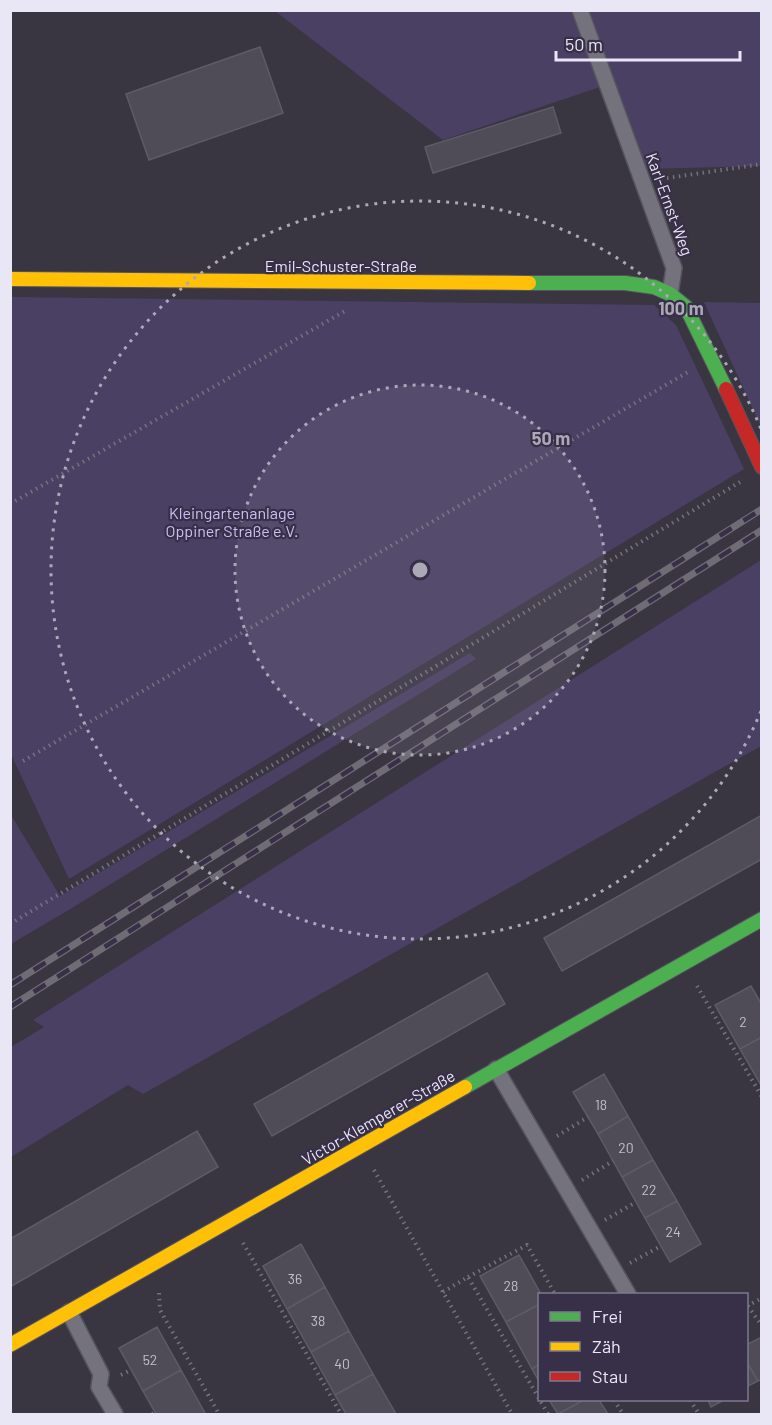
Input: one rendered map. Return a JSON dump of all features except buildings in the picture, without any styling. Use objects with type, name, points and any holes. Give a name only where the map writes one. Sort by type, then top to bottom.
[{"type":"street","name":"Emil-Schuster-Straße","points":[[10,279],[625,283],[654,287],[670,294]]},
{"type":"street","points":[[670,294],[686,307],[762,467]]},
{"type":"street","name":"Victor-Klemperer-Straße","points":[[10,1345],[762,919]]},
{"type":"lane","name":"Karl-Ernst-Weg","points":[[580,10],[674,268],[670,294]]},
{"type":"lane","points":[[496,1069],[627,1293]]},
{"type":"lane","points":[[69,1312],[101,1374],[99,1387],[115,1414]]},
{"type":"path","points":[[642,182],[762,164]]},
{"type":"path","points":[[10,504],[351,307]]},
{"type":"path","points":[[23,761],[712,359]]},
{"type":"path","points":[[10,924],[741,482]]},
{"type":"path","points":[[684,963],[762,1097]]},
{"type":"path","points":[[540,1146],[588,1117]]},
{"type":"path","points":[[360,1146],[512,1414]]},
{"type":"path","points":[[597,1171],[613,1161]]},
{"type":"path","points":[[608,1218],[636,1202]]},
{"type":"path","points":[[230,1220],[341,1414]]},
{"type":"path","points":[[443,1292],[527,1245],[554,1293]]},
{"type":"path","points":[[630,1263],[661,1246]]},
{"type":"path","points":[[147,1267],[158,1288],[160,1310],[219,1414]]},
{"type":"path","points":[[468,1277],[538,1397]]},
{"type":"path","points":[[748,1305],[762,1298]]},
{"type":"path","points":[[748,1307],[762,1326]]},
{"type":"path","points":[[540,1401],[548,1414]]},
{"type":"path","points":[[615,1401],[623,1414]]},
{"type":"path","points":[[691,1401],[699,1414]]},
{"type":"green space","points":[[275,11],[572,11],[600,87],[443,140]]},
{"type":"green space","points":[[588,11],[761,11],[761,166],[645,169]]},
{"type":"green space","name":"Kleingartenanlage Oppiner Straße e.V.","points":[[10,297],[654,305],[676,325],[744,469],[69,879],[11,754]]},
{"type":"green space","points":[[704,302],[761,303],[761,427]]},
{"type":"green space","points":[[761,560],[761,746],[143,1094],[128,1085],[11,1157],[11,1047],[44,1027],[33,1020]]},
{"type":"green space","points":[[470,653],[476,659],[11,944],[11,815],[60,896]]},
{"type":"railway","points":[[10,985],[762,509]]},
{"type":"railway","points":[[10,1007],[762,530]]},
{"type":"traffic: fast","points":[[529,283],[625,283],[654,287],[670,294],[686,307],[726,389]]},
{"type":"traffic: fast","points":[[465,1087],[762,919]]},
{"type":"traffic: slow","points":[[10,279],[529,283]]},
{"type":"traffic: slow","points":[[10,1345],[465,1087]]},
{"type":"traffic: jam","points":[[726,389],[762,467]]}]
